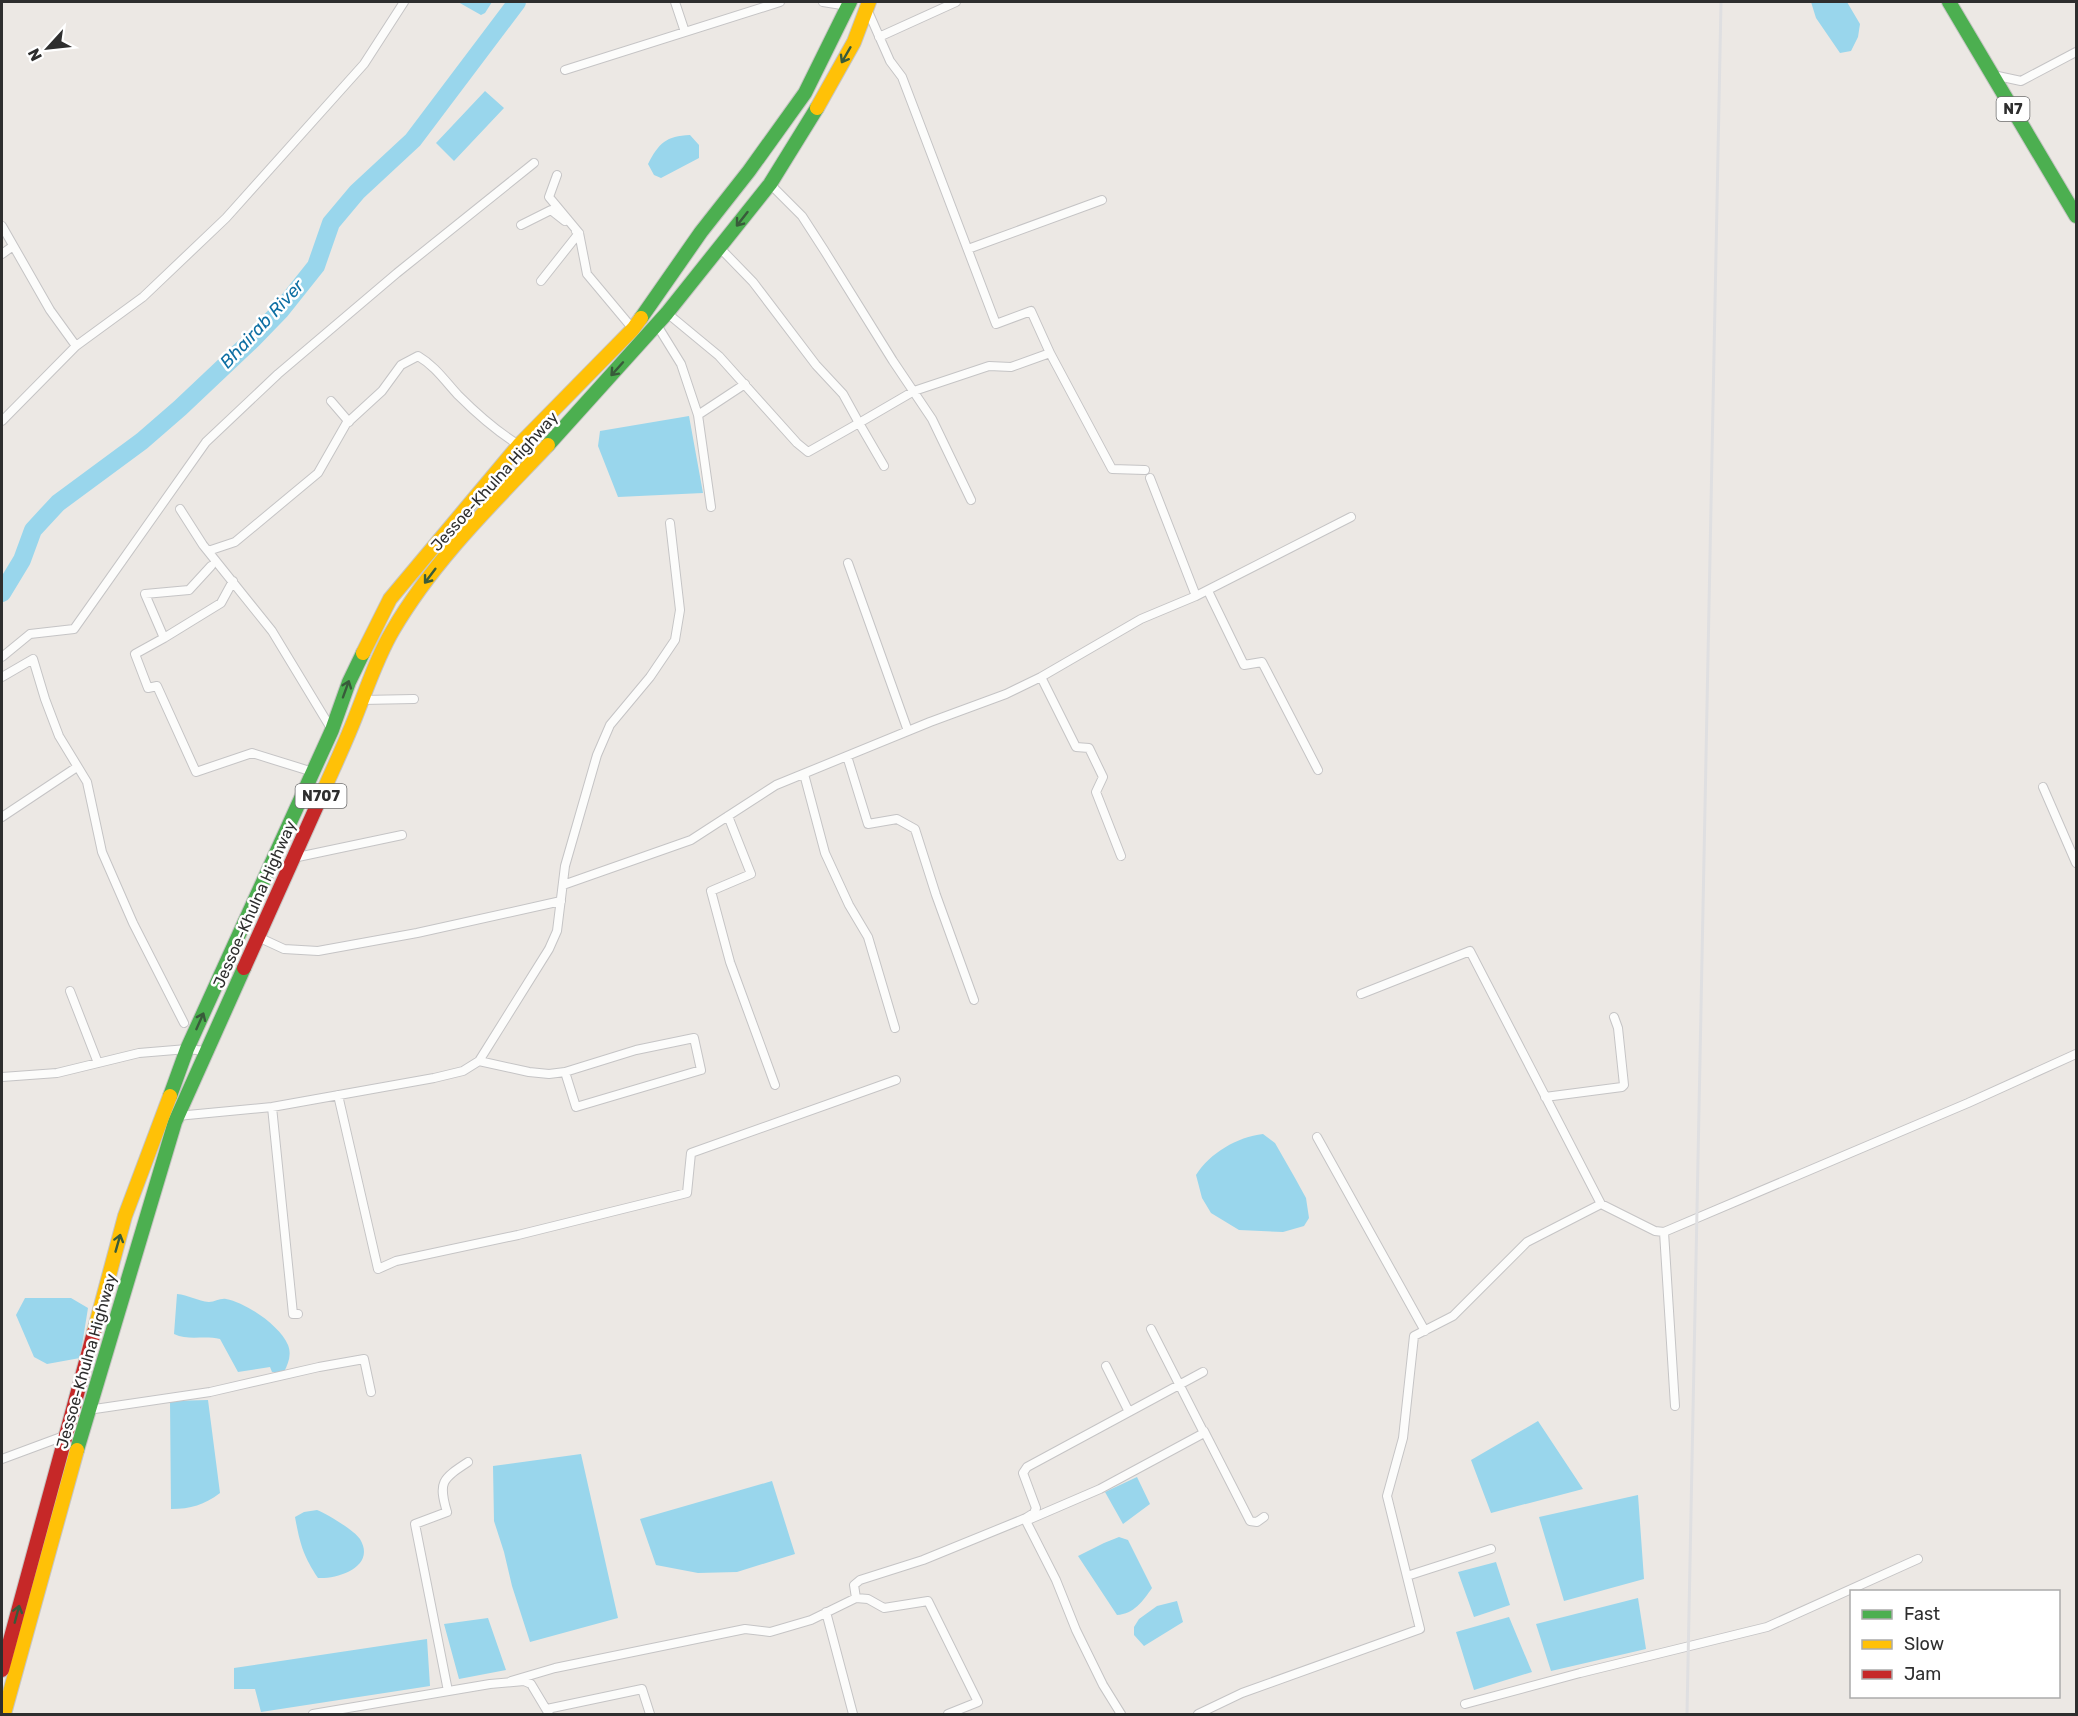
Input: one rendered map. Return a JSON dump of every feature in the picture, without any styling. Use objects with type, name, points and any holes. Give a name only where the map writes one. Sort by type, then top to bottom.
[{"type":"highway","name":"N7","points":[[1949,2],[2076,216]]},
{"type":"highway","name":"Jessoe-Khulna Highway","points":[[2,1670],[125,1216],[187,1049],[332,730],[349,682],[378,620],[390,599],[519,445],[633,329],[700,232],[749,171],[805,93],[849,4]]},
{"type":"highway","name":"Jessoe-Khulna Highway","points":[[4,1714],[88,1410],[177,1116],[392,632],[408,606],[472,525],[597,392],[667,313],[770,184],[804,131],[854,42],[868,5]]},
{"type":"street","points":[[2,421],[76,346],[143,297],[226,218],[364,64],[404,2]]},
{"type":"street","points":[[675,2],[685,32]]},
{"type":"street","points":[[565,70],[685,32],[763,3],[780,2]]},
{"type":"street","points":[[823,2],[849,4]]},
{"type":"street","points":[[879,37],[956,2]]},
{"type":"street","points":[[868,5],[890,61],[902,77],[996,324],[1031,311],[1050,353],[1112,469],[1145,470]]},
{"type":"street","points":[[1993,75],[2021,81],[2076,52]]},
{"type":"street","points":[[2,657],[30,634],[74,629],[206,442],[278,374],[380,287],[534,163]]},
{"type":"street","points":[[557,175],[549,197],[579,233],[587,274],[633,329]]},
{"type":"street","points":[[770,184],[802,216],[892,361],[932,419],[971,500]]},
{"type":"street","points":[[968,249],[1102,200]]},
{"type":"street","points":[[521,225],[551,210],[579,233]]},
{"type":"street","points":[[2,226],[50,310],[76,346]]},
{"type":"street","points":[[540,281],[579,233]]},
{"type":"street","points":[[2,254],[13,246]]},
{"type":"street","points":[[719,247],[753,282],[816,366],[843,394],[884,466]]},
{"type":"street","points":[[667,313],[719,356],[796,443],[808,452],[914,391],[989,366],[1011,367],[1050,353]]},
{"type":"street","points":[[660,330],[681,364],[698,415],[711,507]]},
{"type":"street","points":[[208,551],[235,542],[318,472],[349,422],[381,391],[401,365],[418,357],[431,364],[462,399],[495,430],[519,445]]},
{"type":"street","points":[[698,415],[745,384]]},
{"type":"street","points":[[331,401],[349,422]]},
{"type":"street","points":[[1150,478],[1196,596]]},
{"type":"street","points":[[180,509],[208,551],[272,631],[332,730]]},
{"type":"street","points":[[563,885],[692,840],[776,785],[1006,694],[1041,677],[1141,619],[1208,591],[1351,517]]},
{"type":"street","points":[[177,1116],[272,1107],[434,1078],[464,1071],[479,1061],[549,949],[557,931],[566,866],[597,756],[610,724],[650,677],[675,640],[680,610],[670,523]]},
{"type":"street","points":[[848,563],[908,731]]},
{"type":"street","points":[[164,638],[146,594],[189,590],[211,566]]},
{"type":"street","points":[[233,581],[220,603],[135,654],[148,688],[157,686],[196,772],[252,753],[313,772]]},
{"type":"street","points":[[1208,591],[1244,665],[1263,662],[1318,770]]},
{"type":"street","points":[[2,677],[33,659],[59,736],[87,782],[102,852],[133,923],[184,1023]]},
{"type":"street","points":[[1041,677],[1076,747],[1089,748],[1102,777],[1096,792],[1121,856]]},
{"type":"street","points":[[362,700],[414,699]]},
{"type":"street","points":[[847,756],[868,824],[897,819],[915,829],[974,1000]]},
{"type":"street","points":[[2,817],[74,769]]},
{"type":"street","points":[[804,774],[825,853],[849,905],[868,937],[895,1029]]},
{"type":"street","points":[[2043,787],[2076,863]]},
{"type":"street","points":[[728,816],[751,874],[711,891],[730,962],[775,1085]]},
{"type":"street","points":[[293,858],[402,835]]},
{"type":"street","points":[[258,937],[284,949],[318,951],[417,933],[561,901]]},
{"type":"street","points":[[1361,994],[1470,951],[1600,1204],[1655,1231],[1664,1232],[1957,1108],[2076,1054]]},
{"type":"street","points":[[70,991],[98,1063]]},
{"type":"street","points":[[1545,1097],[1624,1085],[1618,1028],[1614,1017]]},
{"type":"street","points":[[479,1061],[549,1074],[566,1072],[636,1050],[694,1038],[701,1070],[576,1107],[566,1072]]},
{"type":"street","points":[[2,1077],[57,1073],[139,1053],[187,1049],[206,1052]]},
{"type":"street","points":[[338,1095],[378,1269],[396,1261],[518,1235],[687,1193],[691,1153],[896,1080]]},
{"type":"street","points":[[272,1107],[293,1314],[297,1314]]},
{"type":"street","points":[[1317,1137],[1425,1330]]},
{"type":"street","points":[[1198,1714],[1242,1693],[1420,1629],[1387,1496],[1403,1438],[1414,1336],[1454,1316],[1527,1242],[1600,1204]]},
{"type":"street","points":[[1664,1232],[1675,1406]]},
{"type":"street","points":[[1151,1329],[1250,1521],[1257,1522],[1264,1517]]},
{"type":"street","points":[[88,1410],[210,1392],[364,1359],[371,1392]]},
{"type":"street","points":[[1106,1366],[1129,1412]]},
{"type":"street","points":[[856,1598],[854,1585],[860,1580],[922,1560],[1034,1513],[1036,1508],[1023,1473],[1027,1467],[1203,1372]]},
{"type":"street","points":[[1121,1714],[1103,1685],[1076,1630],[1056,1580],[1027,1521],[1100,1489],[1203,1436],[1204,1431]]},
{"type":"street","points":[[2,1459],[64,1436]]},
{"type":"street","points":[[448,1691],[415,1524],[447,1512],[441,1491],[448,1475],[468,1462]]},
{"type":"street","points":[[1407,1576],[1491,1549]]},
{"type":"street","points":[[1465,1704],[1767,1627],[1918,1559]]},
{"type":"street","points":[[313,1714],[511,1681],[555,1668],[745,1629],[770,1632],[811,1620],[856,1598],[868,1599],[884,1608],[928,1601],[978,1702],[948,1714]]},
{"type":"street","points":[[826,1612],[853,1714]]},
{"type":"street","points":[[511,1681],[524,1681],[531,1684],[548,1712],[642,1689],[650,1714]]},
{"type":"water","points":[[458,2],[492,2],[481,15]]},
{"type":"water","points":[[1811,2],[1847,2],[1860,24],[1858,37],[1851,51],[1840,53],[1816,18]]},
{"type":"water","points":[[485,91],[504,108],[454,161],[436,143]]},
{"type":"water","points":[[690,135],[699,145],[699,158],[661,178],[654,175],[648,164],[660,146],[669,139]]},
{"type":"water","points":[[689,416],[703,493],[618,497],[598,446],[600,431]]},
{"type":"water","points":[[1263,1134],[1275,1143],[1306,1198],[1309,1218],[1304,1226],[1283,1232],[1239,1230],[1211,1213],[1202,1198],[1196,1175],[1202,1167],[1216,1153],[1234,1142]]},
{"type":"water","points":[[177,1294],[209,1302],[222,1299],[234,1301],[262,1316],[278,1330],[288,1345],[290,1356],[284,1372],[272,1372],[270,1367],[238,1372],[220,1339],[174,1334]]},
{"type":"water","points":[[25,1298],[71,1298],[88,1308],[80,1358],[47,1364],[34,1357],[16,1315]]},
{"type":"water","points":[[208,1400],[220,1493],[197,1506],[171,1509],[170,1401]]},
{"type":"water","points":[[1538,1421],[1583,1489],[1491,1513],[1471,1460]]},
{"type":"water","points":[[581,1454],[618,1618],[530,1642],[494,1521],[493,1466]]},
{"type":"water","points":[[1137,1477],[1150,1504],[1123,1524],[1105,1492]]},
{"type":"water","points":[[772,1481],[795,1554],[737,1572],[698,1573],[656,1565],[640,1519]]},
{"type":"water","points":[[1638,1495],[1644,1579],[1564,1601],[1539,1517]]},
{"type":"water","points":[[317,1510],[346,1527],[360,1539],[364,1548],[363,1557],[353,1569],[327,1578],[318,1578],[313,1570],[303,1549],[295,1517],[304,1512]]},
{"type":"water","points":[[1119,1537],[1128,1540],[1152,1588],[1133,1609],[1117,1615],[1078,1556]]},
{"type":"water","points":[[1496,1562],[1510,1605],[1474,1617],[1458,1572]]},
{"type":"water","points":[[1638,1598],[1646,1649],[1551,1671],[1536,1624]]},
{"type":"water","points":[[1177,1601],[1183,1622],[1144,1646],[1134,1635],[1134,1627],[1139,1619],[1157,1606]]},
{"type":"water","points":[[1509,1617],[1532,1672],[1474,1690],[1456,1632]]},
{"type":"water","points":[[488,1618],[506,1670],[459,1679],[444,1624]]},
{"type":"water","points":[[427,1639],[430,1686],[261,1712],[255,1689],[234,1689],[234,1668]]},
{"type":"waterway","name":"Bhairab River","points":[[2,593],[22,560],[33,530],[58,503],[142,441],[180,408],[281,310],[316,266],[331,223],[357,192],[413,140],[517,2]]},
{"type":"railway","points":[[1687,1714],[1721,2]]},
{"type":"traffic: fast","points":[[641,318],[701,232],[749,171],[805,93],[850,2]]},
{"type":"traffic: fast","points":[[1949,2],[2076,216]]},
{"type":"traffic: fast","points":[[548,445],[667,313],[770,184],[817,108]]},
{"type":"traffic: fast","points":[[170,1096],[187,1049],[332,730],[349,682],[363,653]]},
{"type":"traffic: fast","points":[[77,1450],[175,1122],[244,968]]},
{"type":"traffic: slow","points":[[817,108],[854,42],[869,2]]},
{"type":"traffic: slow","points":[[363,653],[390,599],[519,445],[633,329],[641,318]]},
{"type":"traffic: slow","points":[[319,801],[382,651],[409,604],[465,533],[548,445]]},
{"type":"traffic: slow","points":[[94,1332],[125,1216],[170,1096]]},
{"type":"traffic: slow","points":[[4,1714],[77,1450]]},
{"type":"traffic: jam","points":[[244,968],[319,801]]},
{"type":"traffic: jam","points":[[2,1670],[94,1332]]}]
